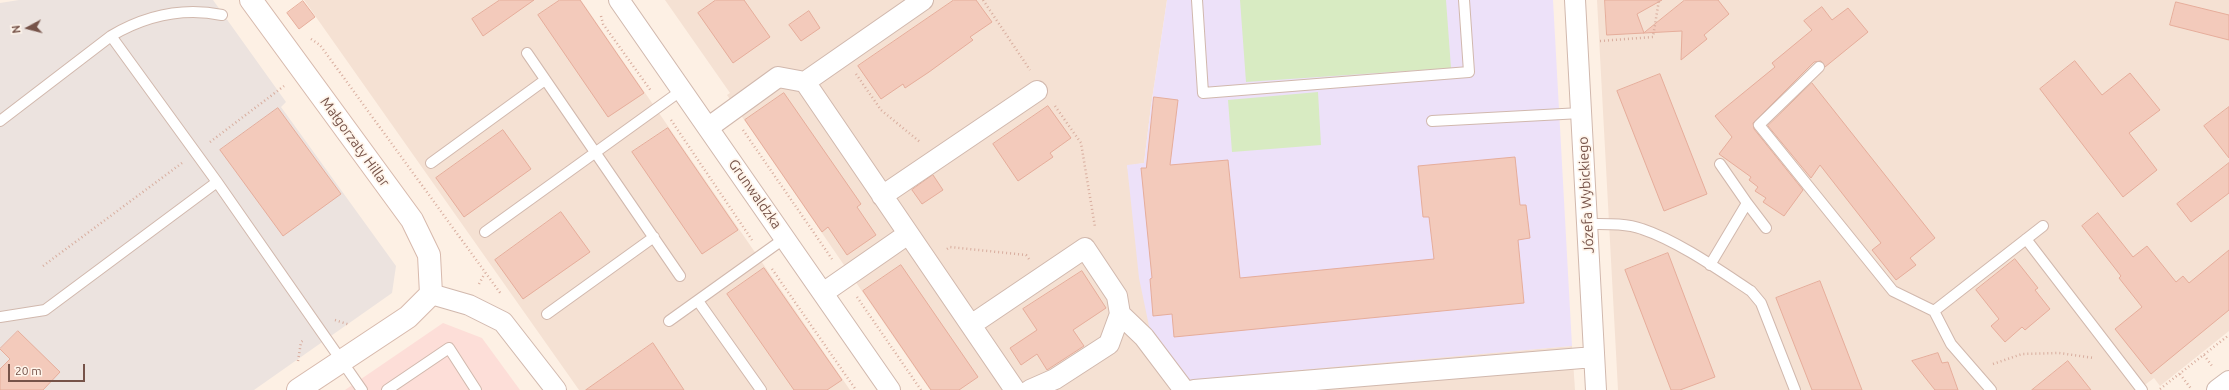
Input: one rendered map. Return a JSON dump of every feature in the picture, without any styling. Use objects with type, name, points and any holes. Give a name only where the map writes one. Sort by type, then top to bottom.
[{"type":"street","name":"Małgorzaty Hillar","points":[[251,0],[412,220],[430,255],[431,294]]},
{"type":"street","name":"Grunwaldzka","points":[[619,0],[709,127],[890,390]]},
{"type":"street","points":[[709,127],[778,77],[805,82],[923,0]]},
{"type":"street","name":"Józefa Wybickiego","points":[[1575,0],[1596,390]]},
{"type":"street","points":[[805,82],[1015,390]]},
{"type":"street","points":[[882,196],[1040,88]]},
{"type":"street","points":[[823,293],[908,234]]},
{"type":"street","points":[[971,325],[1084,248],[1117,296],[1120,314],[1109,344],[1055,379],[1030,390]]},
{"type":"street","points":[[298,390],[408,317],[431,294],[469,305],[503,322],[556,390]]},
{"type":"street","points":[[1120,314],[1144,337],[1184,390]]},
{"type":"street","points":[[1194,390],[1289,386],[1594,357]]},
{"type":"street","points":[[2217,390],[2229,381]]},
{"type":"lane","points":[[1197,0],[1203,93],[1469,72],[1464,0]]},
{"type":"lane","points":[[0,121],[111,36],[126,27],[157,16],[191,12],[222,15]]},
{"type":"lane","points":[[111,36],[217,182],[362,390]]},
{"type":"lane","points":[[527,53],[680,276]]},
{"type":"lane","points":[[1819,68],[1759,125],[1892,291],[1934,311],[1951,344],[1991,390]]},
{"type":"lane","points":[[431,162],[545,80]]},
{"type":"lane","points":[[485,232],[682,90]]},
{"type":"lane","points":[[1432,121],[1581,113]]},
{"type":"lane","points":[[1720,164],[1766,228]]},
{"type":"lane","points":[[0,317],[45,310],[217,182]]},
{"type":"lane","points":[[1710,265],[1747,202]]},
{"type":"lane","points":[[1587,224],[1610,224],[1641,228],[1664,238],[1751,291],[1761,303],[1795,390]]},
{"type":"lane","points":[[1934,311],[2043,226]]},
{"type":"lane","points":[[547,314],[654,237]]},
{"type":"lane","points":[[669,321],[785,238]]},
{"type":"lane","points":[[2026,239],[2142,390]]},
{"type":"lane","points":[[698,301],[761,390]]},
{"type":"lane","points":[[386,390],[449,348],[476,390]]},
{"type":"path","points":[[983,0],[1040,88],[1081,143],[1099,254],[1092,259]]},
{"type":"path","points":[[1577,42],[1653,37],[1659,0]]},
{"type":"path","points":[[600,12],[603,24],[856,390]]},
{"type":"path","points":[[308,37],[320,44],[401,158],[504,298]]},
{"type":"path","points":[[844,55],[881,110],[917,138],[933,161]]},
{"type":"path","points":[[285,85],[290,91]]},
{"type":"path","points":[[730,112],[921,390]]},
{"type":"path","points":[[928,262],[950,247],[1026,255],[1042,278]]},
{"type":"path","points":[[296,367],[301,342],[337,319],[350,326],[357,325]]},
{"type":"path","points":[[2159,390],[2228,336],[2229,341]]},
{"type":"path","points":[[1975,373],[2022,354],[2059,353],[2119,361]]},
{"type":"path","points":[[2180,374],[2192,390]]},
{"type":"shaded area","points":[[19,0],[213,0],[286,102],[281,107],[396,266],[392,293],[254,390],[0,390],[0,3]]},
{"type":"shaded area","points":[[304,0],[581,0],[850,390],[579,390]]},
{"type":"shaded area","points":[[665,0],[1167,0],[1144,163],[1127,166],[1187,379],[1572,346],[1575,390],[930,390],[727,95],[730,93]]},
{"type":"shaded area","points":[[1167,0],[1553,0],[1572,346],[1187,380],[1149,326],[1139,278],[1127,165],[1144,163]]},
{"type":"shaded area","points":[[1597,0],[2229,0],[2229,331],[2160,386],[2154,378],[2138,390],[1618,390]]},
{"type":"shaded area","points":[[443,323],[482,338],[520,390],[345,390]]},
{"type":"green space","points":[[1240,0],[1446,0],[1451,68],[1246,82]]},
{"type":"green space","points":[[1318,92],[1321,145],[1232,152],[1228,100]]},
{"type":"building","points":[[500,0],[534,0],[483,36],[472,19]]},
{"type":"building","points":[[560,0],[580,0],[644,93],[608,117],[538,15]]},
{"type":"building","points":[[716,0],[744,0],[770,37],[733,63],[698,13]]},
{"type":"building","points":[[954,0],[976,0],[992,22],[970,37],[973,40],[929,72],[905,88],[903,84],[881,99],[858,66]]},
{"type":"building","points":[[1605,0],[1662,0],[1637,14],[1644,33],[1607,35]]},
{"type":"building","points":[[1685,0],[1718,0],[1729,14],[1704,35],[1707,39],[1681,60],[1682,31],[1644,33]]},
{"type":"building","points":[[303,1],[315,17],[299,29],[287,13]]},
{"type":"building","points":[[2176,2],[2229,15],[2229,40],[2170,25]]},
{"type":"building","points":[[1822,7],[1832,20],[1848,8],[1868,32],[1825,67],[1821,61],[1814,62],[1753,123],[1754,129],[1803,190],[1784,216],[1763,202],[1766,198],[1755,191],[1758,187],[1749,180],[1751,177],[1719,154],[1732,137],[1715,116],[1775,67],[1772,63],[1812,30],[1804,21]]},
{"type":"building","points":[[809,11],[820,28],[801,41],[789,25]]},
{"type":"building","points":[[2075,61],[2102,95],[2130,73],[2160,110],[2129,133],[2157,170],[2123,197],[2040,89]]},
{"type":"building","points":[[1660,74],[1707,194],[1664,211],[1617,91]]},
{"type":"building","points":[[1812,83],[1935,238],[1910,258],[1916,265],[1896,280],[1872,250],[1881,243],[1820,165],[1811,178],[1768,126]]},
{"type":"building","points":[[784,93],[861,204],[857,207],[876,235],[847,255],[828,227],[822,232],[745,120]]},
{"type":"building","points":[[1154,97],[1178,100],[1170,165],[1228,160],[1240,278],[1434,259],[1429,217],[1423,217],[1418,166],[1515,157],[1520,205],[1526,205],[1530,238],[1518,240],[1524,303],[1174,337],[1172,314],[1153,316],[1150,279],[1152,278],[1141,168],[1146,168]]},
{"type":"building","points":[[1048,106],[1071,138],[1050,153],[1053,157],[1018,181],[993,144]]},
{"type":"building","points":[[2229,107],[2229,158],[2204,126]]},
{"type":"building","points":[[278,108],[341,194],[283,236],[220,150]]},
{"type":"building","points":[[668,128],[738,230],[702,254],[632,152]]},
{"type":"building","points":[[503,130],[531,169],[464,217],[436,178]]},
{"type":"building","points":[[2229,163],[2229,193],[2191,222],[2177,204]]},
{"type":"building","points":[[933,175],[943,190],[922,204],[912,190]]},
{"type":"building","points":[[561,212],[590,252],[523,299],[495,260]]},
{"type":"building","points":[[2098,213],[2133,257],[2147,246],[2176,282],[2183,276],[2189,283],[2229,250],[2229,310],[2151,374],[2115,329],[2142,307],[2119,278],[2121,276],[2082,226]]},
{"type":"building","points":[[1668,253],[1715,377],[1680,390],[1671,390],[1625,270]]},
{"type":"building","points":[[2015,259],[2038,288],[2035,290],[2050,309],[2025,330],[2022,327],[2005,342],[1991,326],[1999,319],[1976,290]]},
{"type":"building","points":[[901,265],[978,377],[959,390],[931,390],[863,291]]},
{"type":"building","points":[[764,268],[842,380],[827,390],[794,390],[727,294]]},
{"type":"building","points":[[1082,271],[1106,308],[1073,330],[1084,346],[1047,370],[1037,354],[1021,365],[1010,348],[1037,330],[1023,309]]},
{"type":"building","points":[[1820,281],[1862,390],[1812,390],[1776,298]]},
{"type":"building","points":[[18,331],[60,372],[43,390],[0,390],[0,369],[10,359],[0,349]]},
{"type":"building","points":[[653,343],[684,390],[586,390]]},
{"type":"building","points":[[1938,353],[1942,363],[1948,362],[1958,390],[1935,390],[1912,361]]},
{"type":"building","points":[[2068,361],[2091,390],[2032,390]]}]
